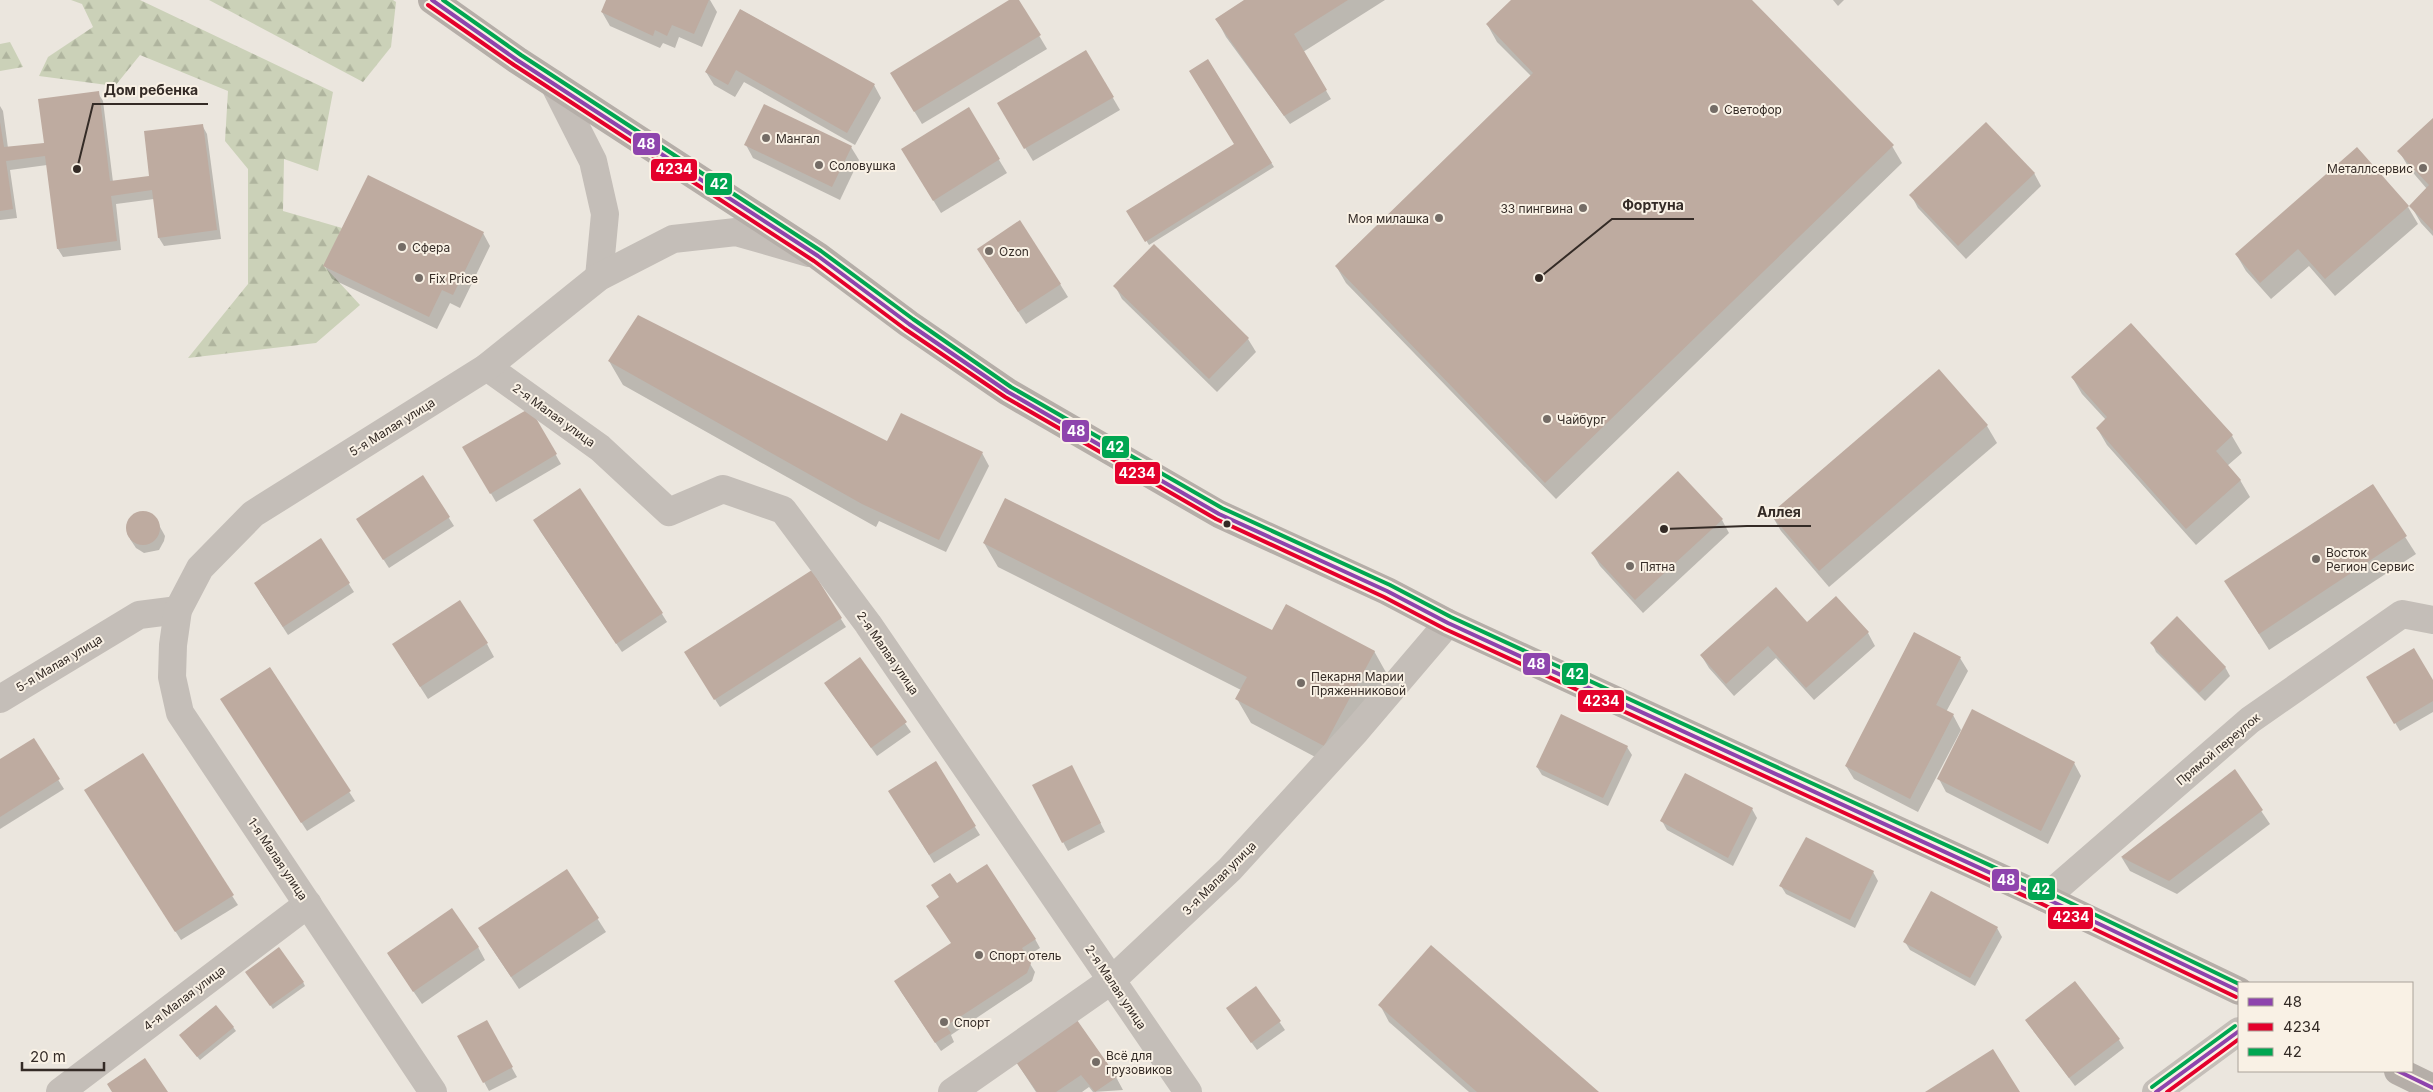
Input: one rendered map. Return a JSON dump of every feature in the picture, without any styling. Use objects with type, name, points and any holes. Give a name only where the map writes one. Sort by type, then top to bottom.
[{"type":"street","points":[[432,0],[554,84],[818,256],[909,324],[1008,392],[1150,476],[1219,514],[1387,591],[1448,623],[2045,898],[2238,992]]},
{"type":"street","points":[[554,84],[593,161],[604,214],[599,276]]},
{"type":"street","name":"5-я Малая улица","points":[[0,699],[139,615],[178,610],[200,568],[253,514],[487,367],[599,276],[673,239],[736,232],[818,256]]},
{"type":"street","name":"2-я Малая улица","points":[[487,367],[600,448],[669,512],[723,489],[783,510],[868,624],[1188,1092]]},
{"type":"street","name":"1-я Малая улица","points":[[178,610],[173,645],[172,677],[180,713],[433,1092]]},
{"type":"street","name":"Прямой переулок","points":[[2045,898],[2250,720],[2402,614],[2433,620]]},
{"type":"street","name":"3-я Малая улица","points":[[952,1092],[1112,980],[1230,869],[1356,731],[1448,623]]},
{"type":"street","name":"4-я Малая улица","points":[[60,1092],[308,904]]},
{"type":"street","points":[[2156,1092],[2238,1032]]},
{"type":"street","points":[[2400,1072],[2433,1088]]},
{"type":"green space","points":[[71,0],[140,0],[333,92],[318,171],[284,159],[283,211],[342,228],[324,266],[360,305],[316,343],[188,358],[248,284],[248,169],[225,141],[228,91],[140,55],[115,86],[39,76],[48,57],[93,27],[82,4]]},
{"type":"green space","points":[[209,0],[393,0],[396,2],[391,47],[363,82]]},
{"type":"green space","points":[[10,42],[23,67],[0,71],[0,44]]},
{"type":"building","points":[[606,0],[709,0],[694,34],[672,25],[667,36],[655,30],[653,36],[601,12]]},
{"type":"building","points":[[1009,0],[1019,0],[1041,35],[914,112],[890,73]]},
{"type":"building","points":[[1244,0],[1348,0],[1294,34],[1327,90],[1284,116],[1215,19]]},
{"type":"building","points":[[1511,0],[1752,0],[1894,145],[1545,483],[1335,266],[1533,73],[1486,24]]},
{"type":"building","points":[[740,9],[875,84],[847,133],[736,70],[728,85],[705,72]]},
{"type":"building","points":[[1086,50],[1114,97],[1024,149],[997,103]]},
{"type":"building","points":[[1208,59],[1272,163],[1145,242],[1126,211],[1234,144],[1189,71]]},
{"type":"building","points":[[99,91],[110,181],[149,176],[144,131],[203,124],[217,230],[158,238],[152,190],[111,196],[117,241],[57,249],[45,156],[6,161],[13,209],[0,211],[0,122],[4,147],[44,143],[38,99]]},
{"type":"building","points":[[764,104],[852,146],[832,187],[744,145]]},
{"type":"building","points":[[969,107],[1000,159],[933,201],[901,149]]},
{"type":"building","name":"Металлсервис","points":[[2433,118],[2433,231],[2409,206],[2429,185],[2397,151]]},
{"type":"building","points":[[1986,122],[2035,173],[1958,246],[1909,195]]},
{"type":"building","points":[[2357,147],[2409,206],[2325,279],[2298,249],[2260,283],[2235,254]]},
{"type":"building","points":[[368,175],[484,232],[453,295],[442,290],[429,317],[323,266]]},
{"type":"building","points":[[1020,220],[1061,284],[1018,312],[977,249]]},
{"type":"building","points":[[1154,244],[1249,338],[1209,379],[1113,286]]},
{"type":"building","points":[[638,315],[887,441],[901,413],[983,452],[939,540],[862,504],[608,361]]},
{"type":"building","points":[[2131,323],[2233,435],[2216,451],[2241,480],[2186,529],[2096,428],[2107,417],[2071,377]]},
{"type":"building","points":[[1939,369],[1988,425],[1819,571],[1770,514]]},
{"type":"building","points":[[530,408],[557,454],[490,494],[462,447]]},
{"type":"building","points":[[1678,471],[1723,519],[1635,600],[1591,553]]},
{"type":"building","points":[[423,475],[450,517],[383,560],[356,519]]},
{"type":"building","name":"Восток Регион Сервис","points":[[2373,484],[2407,536],[2259,634],[2224,581]]},
{"type":"building","points":[[580,488],[663,613],[616,644],[533,520]]},
{"type":"building","points":[[1005,498],[1272,630],[1286,604],[1375,651],[1324,746],[1235,699],[1247,677],[983,543]]},
{"type":"building","points":[[143,511],[150,512],[155,516],[159,521],[159,535],[155,540],[150,544],[143,545],[136,544],[131,540],[127,535],[126,528],[127,521],[131,516],[136,512]]},
{"type":"building","points":[[321,538],[350,583],[283,627],[254,583]]},
{"type":"building","points":[[812,570],[842,618],[714,700],[684,652]]},
{"type":"building","points":[[1776,587],[1807,622],[1836,596],[1869,632],[1806,688],[1768,646],[1726,684],[1700,655]]},
{"type":"building","points":[[460,600],[488,643],[420,687],[392,644]]},
{"type":"building","points":[[2177,616],[2226,667],[2199,693],[2150,643]]},
{"type":"building","points":[[1914,632],[1961,657],[1936,705],[1954,714],[1910,799],[1845,766]]},
{"type":"building","points":[[2414,648],[2433,680],[2433,701],[2394,724],[2366,677]]},
{"type":"building","points":[[860,657],[907,722],[871,748],[824,683]]},
{"type":"building","points":[[270,667],[351,791],[301,823],[220,699]]},
{"type":"building","points":[[1972,709],[2075,762],[2041,831],[1937,779]]},
{"type":"building","points":[[1561,714],[1628,746],[1603,798],[1536,767]]},
{"type":"building","points":[[34,738],[60,779],[0,817],[0,759]]},
{"type":"building","points":[[143,753],[234,895],[175,932],[84,790]]},
{"type":"building","points":[[936,761],[976,826],[929,855],[888,791]]},
{"type":"building","points":[[1072,765],[1101,823],[1062,843],[1032,785]]},
{"type":"building","points":[[2235,769],[2263,810],[2169,881],[2121,857]]},
{"type":"building","points":[[1685,773],[1753,808],[1728,858],[1660,821]]},
{"type":"building","points":[[1806,837],[1874,871],[1850,920],[1779,886]]},
{"type":"building","name":"Спорт отель","points":[[987,864],[1036,939],[1022,948],[1031,963],[1027,973],[946,1026],[951,1033],[935,1043],[894,981],[951,943],[926,906],[939,897],[931,885],[950,873],[957,883]]},
{"type":"building","points":[[567,869],[599,918],[511,977],[478,928]]},
{"type":"building","points":[[1931,891],[1998,927],[1970,978],[1903,942]]},
{"type":"building","points":[[452,908],[479,947],[413,992],[387,953]]},
{"type":"building","points":[[1431,945],[1599,1092],[1477,1092],[1378,1005]]},
{"type":"building","points":[[279,947],[304,982],[270,1006],[245,972]]},
{"type":"building","points":[[2075,981],[2120,1039],[2069,1078],[2025,1020]]},
{"type":"building","points":[[1256,986],[1281,1021],[1251,1043],[1226,1008]]},
{"type":"building","points":[[216,1005],[234,1027],[197,1057],[179,1035]]},
{"type":"building","points":[[487,1020],[513,1067],[483,1083],[457,1036]]},
{"type":"building","points":[[1077,1020],[1117,1077],[1095,1092],[1081,1075],[1056,1092],[1037,1092],[1016,1062]]},
{"type":"building","points":[[1993,1049],[2020,1092],[1925,1092]]},
{"type":"building","points":[[145,1058],[168,1092],[112,1092],[107,1084]]},
{"type":"transit line","name":"48","points":[[432,0],[517,60],[818,256],[909,324],[1008,392],[1219,514],[1387,591],[1448,623],[2045,898],[2238,991]]},
{"type":"transit line","name":"42","points":[[443,0],[521,55],[821,251],[913,319],[1011,387],[1222,508],[1390,585],[1451,617],[2048,892],[2238,984]]},
{"type":"transit line","name":"4234","points":[[428,5],[514,65],[814,261],[905,329],[1005,397],[1216,519],[1384,597],[1445,629],[2042,904],[2236,997]]},
{"type":"transit line","name":"42","points":[[2152,1087],[2235,1026]]},
{"type":"transit line","name":"48","points":[[2156,1092],[2238,1032]]},
{"type":"transit line","name":"4234","points":[[2167,1092],[2238,1040]]},
{"type":"transit line","name":"48","points":[[2400,1072],[2433,1088]]},
{"type":"place","name":"Светофор","points":[[1714,109]]},
{"type":"place","name":"Мангал","points":[[766,138]]},
{"type":"place","name":"Соловушка","points":[[819,165]]},
{"type":"place","name":"Металлсервис","points":[[2423,168]]},
{"type":"place","name":"Дом ребенка","points":[[77,169]]},
{"type":"place","name":"33 пингвина","points":[[1583,208]]},
{"type":"place","name":"Моя милашка","points":[[1439,218]]},
{"type":"place","name":"Сфера","points":[[402,247]]},
{"type":"place","name":"Ozon","points":[[989,251]]},
{"type":"place","name":"Fix Price","points":[[419,278]]},
{"type":"place","name":"Фортуна","points":[[1539,278]]},
{"type":"place","name":"Чайбург","points":[[1547,419]]},
{"type":"place","name":"Аллея","points":[[1664,529]]},
{"type":"place","name":"Восток Регион Сервис","points":[[2316,559]]},
{"type":"place","name":"Пятна","points":[[1630,566]]},
{"type":"place","name":"Пекарня Марии Пряженниковой","points":[[1301,683]]},
{"type":"place","name":"Спорт отель","points":[[979,955]]},
{"type":"place","name":"Спорт","points":[[944,1022]]},
{"type":"place","name":"Всё для грузовиков","points":[[1096,1062]]}]
